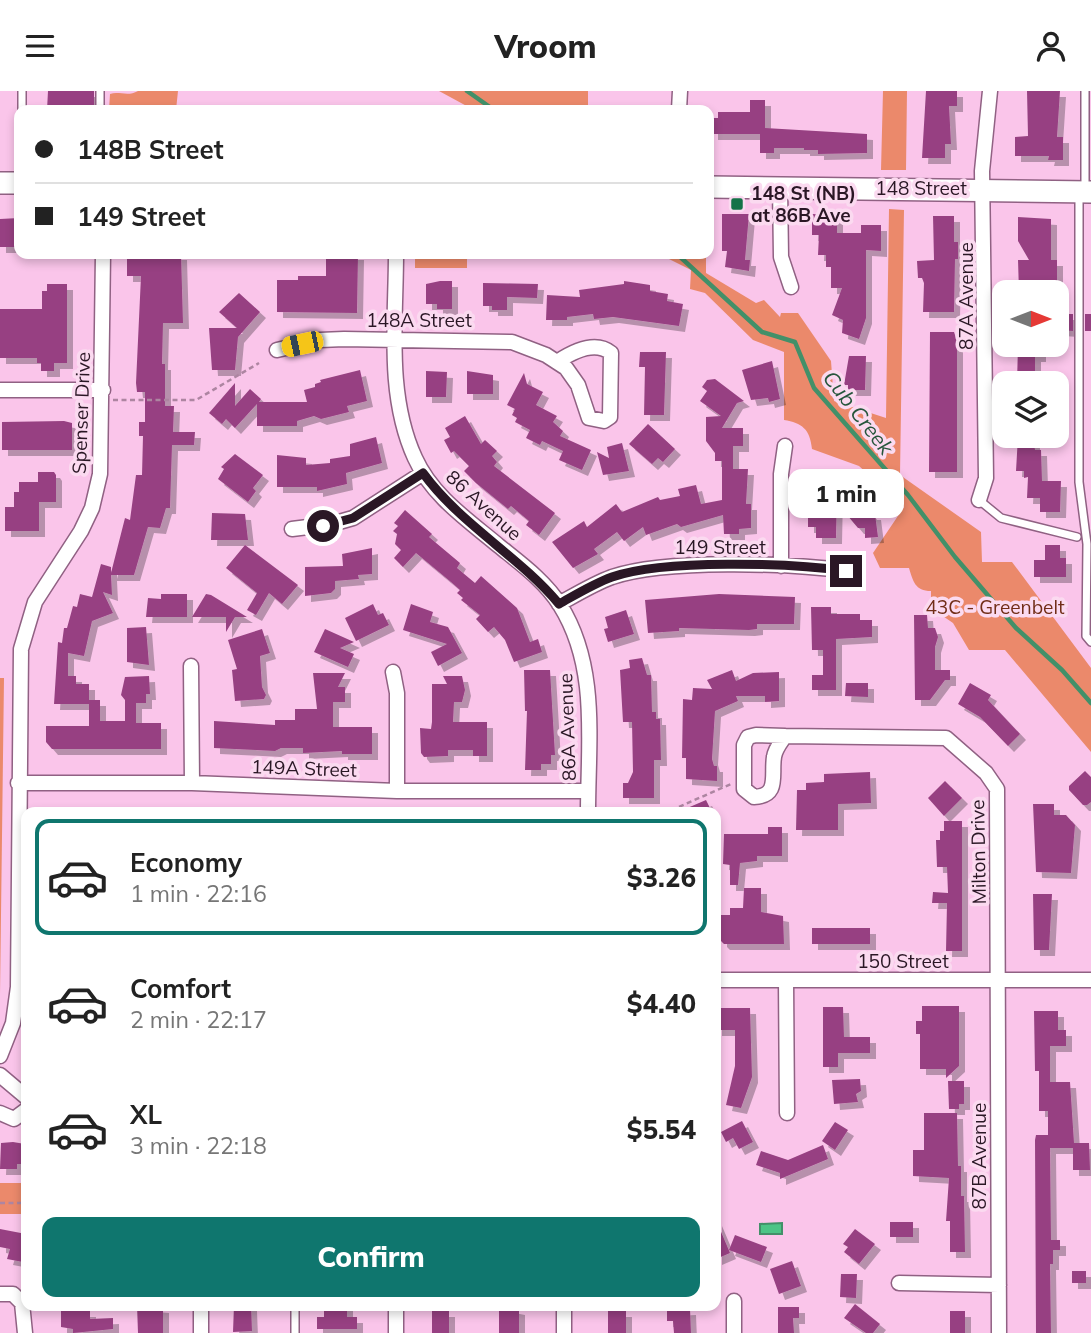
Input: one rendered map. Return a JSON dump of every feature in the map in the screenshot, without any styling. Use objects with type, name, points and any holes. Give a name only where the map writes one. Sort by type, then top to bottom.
[{"type":"street","name":"87A Avenue","points":[[979,501],[986,478],[982,171],[990,91]]},
{"type":"street","name":"148 Street","points":[[714,187],[1085,192]]},
{"type":"street","points":[[780,187],[781,257],[791,287]]},
{"type":"street","name":"Spenser Drive","points":[[0,1056],[12,1023],[18,987],[19,666],[23,641],[39,595],[74,543],[92,508],[102,464],[108,395],[103,259]]},
{"type":"street","name":"86 Avenue","points":[[396,259],[400,416],[423,473],[452,507],[532,574],[559,604]]},
{"type":"street","name":"148A Street","points":[[277,349],[320,340],[512,342],[566,368],[578,385],[589,418],[604,421],[610,417],[613,358],[608,349],[583,349],[557,362]]},
{"type":"street","points":[[0,390],[108,395]]},
{"type":"street","points":[[781,566],[781,474],[785,446]]},
{"type":"street","points":[[292,529],[332,524],[353,518],[423,473]]},
{"type":"street","name":"149 Street","points":[[559,604],[612,577],[647,569],[781,566],[846,571]]},
{"type":"street","name":"86A Avenue","points":[[559,604],[580,649],[588,684],[588,791],[593,807]]},
{"type":"street","points":[[191,666],[192,783]]},
{"type":"street","points":[[393,672],[397,693],[397,791]]},
{"type":"street","name":"Milton Drive","points":[[785,736],[775,754],[770,792],[760,797],[748,796],[744,789],[746,739],[756,735],[941,737],[959,746],[991,778],[999,804],[998,979]]},
{"type":"street","name":"149A Street","points":[[19,783],[192,783],[397,791],[588,791]]},
{"type":"street","name":"87B Avenue","points":[[998,979],[999,1333]]},
{"type":"street","name":"150 Street","points":[[721,980],[1091,980]]},
{"type":"street","points":[[786,980],[787,1113]]},
{"type":"street","points":[[0,1075],[21,1093]]},
{"type":"street","points":[[0,1113],[15,1119],[21,1114]]},
{"type":"street","points":[[899,1283],[999,1285]]},
{"type":"street","points":[[0,1294],[13,1294],[21,1302]]},
{"type":"street","points":[[734,1301],[734,1333]]},
{"type":"street","points":[[23,1311],[24,1333]]},
{"type":"street","points":[[201,1311],[201,1333]]},
{"type":"street","points":[[396,1311],[396,1333]]},
{"type":"street","points":[[564,1311],[564,1333]]},
{"type":"lane","points":[[1085,91],[1079,482],[1087,544],[1086,636],[1091,642]]},
{"type":"lane","points":[[979,501],[1001,518],[1077,537]]},
{"type":"lane","points":[[295,1311],[295,1333]]},
{"type":"path","points":[[108,395],[196,400],[259,363]]},
{"type":"path","points":[[679,807],[735,782]]},
{"type":"path","points":[[0,1203],[21,1203]]},
{"type":"green space","points":[[138,91],[178,91],[177,105],[109,105],[110,94],[131,94]]},
{"type":"green space","points":[[439,91],[588,91],[588,105],[465,105]]},
{"type":"green space","points":[[883,91],[907,91],[906,170],[881,170]]},
{"type":"green space","name":"43C - Greenbelt","points":[[889,209],[904,210],[900,475],[981,532],[982,562],[1012,562],[1091,668],[1091,752],[1005,650],[969,650],[953,623],[931,608],[931,591],[918,587],[909,568],[880,568],[873,553],[904,507],[859,466],[812,449],[804,428],[784,420],[784,352],[753,340],[705,293],[690,289],[691,270],[669,259],[706,259],[706,273],[756,303],[764,300],[780,317],[781,313],[798,313],[831,361],[834,401],[886,418]]},
{"type":"green space","points":[[415,259],[467,259],[467,268],[415,268]]},
{"type":"green space","points":[[0,678],[4,678],[0,994]]},
{"type":"green space","points":[[0,1183],[21,1183],[21,1214],[0,1214]]},
{"type":"shaded area","points":[[782,1223],[782,1234],[760,1234],[760,1224]]},
{"type":"building","points":[[48,91],[94,91],[94,105],[47,105]]},
{"type":"building","points":[[926,91],[957,91],[957,106],[949,106],[951,144],[945,144],[945,158],[922,158]]},
{"type":"building","points":[[1027,91],[1060,91],[1057,137],[1063,137],[1063,160],[1048,160],[1049,156],[1015,156],[1015,137],[1028,136]]},
{"type":"building","points":[[750,100],[765,100],[765,128],[867,134],[867,153],[818,154],[818,150],[804,148],[774,148],[774,153],[760,153],[760,134],[714,134],[714,118],[718,118],[718,112],[750,112]]},
{"type":"building","points":[[722,214],[749,214],[745,260],[750,260],[749,271],[725,267],[727,251],[722,251]]},
{"type":"building","points":[[812,214],[837,215],[837,233],[861,233],[861,225],[881,225],[881,251],[866,250],[866,318],[859,339],[842,333],[843,320],[832,315],[842,288],[831,288],[831,267],[826,267],[826,255],[818,255],[819,235],[812,235]]},
{"type":"building","points":[[933,216],[954,216],[954,242],[958,242],[958,259],[955,259],[954,312],[923,312],[924,283],[922,278],[918,278],[917,261],[934,260]]},
{"type":"building","points":[[1018,217],[1051,219],[1051,260],[1057,260],[1057,280],[1019,280],[1018,260],[1029,260],[1018,241]]},
{"type":"building","points":[[14,218],[14,247],[0,247],[0,219]]},
{"type":"building","points":[[127,259],[181,259],[183,323],[163,323],[162,364],[165,364],[165,406],[174,406],[173,432],[195,432],[194,445],[172,445],[170,508],[166,508],[160,528],[148,527],[134,575],[111,575],[112,595],[103,592],[113,613],[92,621],[84,656],[68,653],[68,676],[76,676],[76,684],[89,684],[89,704],[54,704],[58,642],[62,643],[64,628],[67,628],[73,606],[77,607],[80,594],[92,597],[101,564],[111,567],[111,573],[125,518],[130,520],[136,475],[142,475],[143,436],[139,436],[139,422],[145,422],[145,392],[137,392],[136,383],[141,276],[127,276]]},
{"type":"building","points":[[326,259],[358,259],[357,313],[277,312],[277,280],[298,280],[298,276],[326,276]]},
{"type":"building","points":[[452,281],[452,309],[437,309],[437,304],[426,304],[426,284]]},
{"type":"building","points":[[624,281],[650,285],[650,291],[668,294],[667,301],[683,304],[679,326],[613,317],[594,319],[593,314],[567,317],[567,320],[546,320],[547,295],[580,297],[579,290],[624,284]]},
{"type":"building","points":[[483,283],[538,284],[537,298],[507,297],[507,310],[492,310],[492,306],[483,306]]},
{"type":"building","points":[[47,284],[67,284],[67,363],[54,363],[54,371],[41,371],[41,363],[37,363],[37,358],[0,358],[0,309],[42,309],[42,291],[47,291]]},
{"type":"building","points":[[239,293],[260,312],[238,337],[235,370],[212,370],[209,328],[237,328],[219,312]]},
{"type":"building","points":[[1069,314],[1073,314],[1073,331],[1069,331]]},
{"type":"building","points":[[1085,314],[1091,314],[1091,331],[1085,331]]},
{"type":"building","points":[[930,332],[954,332],[957,341],[957,472],[929,472]]},
{"type":"building","points":[[640,352],[666,352],[664,415],[644,415],[645,367],[639,367]]},
{"type":"building","points":[[849,356],[866,356],[865,390],[848,390],[848,385],[844,385]]},
{"type":"building","points":[[1018,357],[1035,357],[1035,371],[1017,371]]},
{"type":"building","points":[[772,361],[780,399],[769,402],[768,398],[751,400],[742,370]]},
{"type":"building","points":[[360,370],[367,401],[347,406],[349,412],[321,419],[314,416],[297,421],[297,426],[257,426],[257,404],[235,428],[226,419],[222,424],[209,413],[235,383],[235,406],[250,389],[261,399],[259,402],[307,402],[304,390],[315,387],[320,380]]},
{"type":"building","points":[[426,371],[447,372],[446,397],[426,397]]},
{"type":"building","points":[[467,371],[493,375],[493,394],[467,394]]},
{"type":"building","points":[[524,373],[527,384],[543,392],[536,405],[557,416],[553,422],[563,431],[560,436],[591,450],[582,470],[559,460],[563,451],[542,441],[540,445],[526,438],[530,430],[515,422],[517,418],[512,415],[515,409],[507,405]]},
{"type":"building","points":[[715,379],[744,401],[737,403],[722,428],[743,428],[743,446],[733,446],[733,469],[748,469],[746,504],[751,504],[751,528],[739,529],[739,534],[724,534],[723,515],[681,527],[677,524],[646,535],[643,527],[624,541],[617,532],[594,549],[598,554],[573,568],[552,542],[584,521],[587,527],[616,504],[622,512],[658,497],[660,500],[680,496],[678,489],[696,485],[701,504],[722,500],[722,461],[715,461],[715,453],[706,441],[706,417],[721,416],[700,401],[707,391],[702,387],[707,380]]},
{"type":"building","points":[[465,416],[481,444],[485,440],[497,451],[492,456],[497,462],[494,466],[555,513],[539,535],[526,525],[529,521],[511,506],[508,509],[476,483],[464,471],[469,466],[454,451],[451,453],[444,440],[450,437],[445,428]]},
{"type":"building","points":[[2,422],[72,423],[72,450],[2,450]]},
{"type":"building","points":[[648,424],[675,449],[663,462],[658,458],[652,464],[629,444]]},
{"type":"building","points":[[376,437],[382,463],[346,473],[347,484],[317,491],[317,487],[277,487],[277,455],[306,458],[306,465],[330,463],[330,459],[350,456],[350,444]]},
{"type":"building","points":[[622,443],[629,471],[603,475],[597,452],[609,458],[607,447]]},
{"type":"building","points":[[1017,448],[1041,450],[1042,481],[1061,481],[1060,512],[1040,512],[1040,498],[1027,498],[1028,477],[1024,478],[1024,471],[1016,471]]},
{"type":"building","points":[[235,454],[263,475],[253,488],[256,491],[248,502],[218,479],[224,469],[221,467]]},
{"type":"building","points":[[38,472],[54,472],[56,475],[56,502],[39,502],[39,531],[5,531],[5,507],[14,507],[14,492],[19,492],[19,482],[38,482]]},
{"type":"building","points":[[812,484],[829,484],[829,489],[837,489],[836,538],[816,538],[816,527],[808,527],[808,495],[812,495]]},
{"type":"building","points":[[858,502],[864,502],[871,514],[875,514],[878,537],[865,538],[865,528],[858,528],[847,515]]},
{"type":"building","points":[[405,510],[432,534],[429,537],[460,563],[457,568],[475,583],[481,576],[517,608],[530,642],[538,639],[542,652],[514,662],[505,640],[494,627],[488,632],[476,619],[480,615],[461,600],[463,598],[457,593],[460,590],[451,582],[416,553],[403,567],[394,558],[401,550],[395,544],[397,534],[393,531],[398,526],[394,523]]},
{"type":"building","points":[[212,513],[245,514],[248,540],[211,540]]},
{"type":"building","points":[[245,545],[298,585],[282,604],[269,593],[256,615],[247,610],[257,593],[226,568]]},
{"type":"building","points":[[1045,545],[1060,545],[1060,558],[1066,558],[1066,577],[1034,577],[1034,560],[1045,560]]},
{"type":"building","points":[[372,548],[372,574],[358,575],[359,579],[335,581],[335,589],[331,593],[305,596],[305,567],[343,566],[342,554]]},
{"type":"building","points":[[161,594],[187,594],[187,617],[146,617],[148,598],[161,599]]},
{"type":"building","points":[[206,594],[247,617],[235,617],[226,632],[226,617],[192,617]]},
{"type":"building","points":[[719,594],[795,597],[794,624],[757,624],[757,629],[749,630],[679,628],[679,631],[648,633],[645,600]]},
{"type":"building","points":[[373,604],[378,615],[383,613],[389,625],[356,641],[345,618]]},
{"type":"building","points":[[411,604],[433,612],[430,622],[448,627],[462,653],[438,666],[431,652],[447,644],[403,630]]},
{"type":"building","points":[[811,607],[831,607],[831,614],[860,614],[860,620],[872,620],[872,637],[836,639],[836,690],[812,690],[812,675],[823,675],[823,650],[812,650]]},
{"type":"building","points":[[626,610],[634,634],[608,642],[604,629],[608,628],[605,617]]},
{"type":"building","points":[[914,615],[927,615],[928,628],[935,628],[938,637],[935,670],[950,670],[950,680],[945,680],[930,700],[915,700]]},
{"type":"building","points":[[146,627],[149,665],[127,662],[127,628]]},
{"type":"building","points":[[262,629],[270,653],[260,656],[262,687],[266,695],[264,699],[235,701],[232,670],[237,669],[228,640]]},
{"type":"building","points":[[325,629],[354,642],[340,648],[354,654],[348,667],[314,652]]},
{"type":"building","points":[[642,658],[647,675],[651,675],[652,712],[656,712],[656,719],[660,719],[661,760],[654,760],[654,798],[623,798],[623,783],[628,783],[633,772],[632,722],[623,722],[620,670],[630,668],[629,660]]},
{"type":"building","points":[[524,670],[550,670],[555,755],[551,755],[551,764],[541,764],[541,770],[525,770],[527,711]]},
{"type":"building","points":[[732,670],[736,681],[753,673],[779,672],[779,701],[765,702],[765,696],[736,696],[738,701],[715,711],[712,759],[714,766],[717,766],[717,781],[686,779],[686,758],[682,758],[683,699],[692,700],[693,688],[712,689],[707,680]]},
{"type":"building","points":[[313,673],[345,673],[338,687],[345,687],[345,702],[333,702],[333,727],[372,727],[372,754],[342,754],[342,751],[303,753],[303,748],[281,748],[275,751],[214,748],[214,721],[275,725],[275,720],[295,720],[295,709],[317,709]]},
{"type":"building","points":[[149,676],[150,694],[146,694],[146,703],[136,703],[136,723],[161,723],[161,749],[52,749],[46,742],[46,726],[89,726],[89,700],[100,700],[100,721],[125,721],[125,700],[121,695],[125,677]]},
{"type":"building","points":[[443,676],[462,676],[465,690],[462,702],[454,702],[453,722],[487,722],[487,756],[473,756],[473,750],[448,750],[448,756],[424,757],[421,753],[420,728],[431,729],[432,684],[447,684]]},
{"type":"building","points":[[846,683],[868,683],[868,697],[845,696]]},
{"type":"building","points":[[970,683],[991,695],[988,700],[1020,734],[1008,746],[980,717],[958,704]]},
{"type":"building","points":[[1085,771],[1091,777],[1091,802],[1083,805],[1069,790],[1069,786]]},
{"type":"building","points":[[870,772],[871,803],[838,804],[838,830],[796,830],[797,790],[806,790],[806,783],[824,782],[824,774]]},
{"type":"building","points":[[945,781],[962,798],[944,816],[928,798]]},
{"type":"building","points":[[706,800],[710,807],[690,807]]},
{"type":"building","points":[[1033,804],[1054,804],[1054,815],[1066,815],[1075,825],[1071,873],[1036,872]]},
{"type":"building","points":[[944,821],[962,821],[962,951],[946,951],[947,903],[932,903],[933,892],[948,893],[947,867],[937,867],[936,840],[940,840],[940,831],[944,831]]},
{"type":"building","points":[[768,827],[782,827],[782,856],[757,856],[757,861],[740,863],[738,885],[730,885],[730,865],[723,864],[724,834],[768,834]]},
{"type":"building","points":[[744,888],[761,888],[761,912],[783,916],[784,944],[724,944],[721,941],[721,915],[730,915],[730,908],[743,908]]},
{"type":"building","points":[[1033,894],[1052,894],[1049,950],[1034,950]]},
{"type":"building","points":[[812,928],[870,928],[870,944],[812,944]]},
{"type":"building","points":[[922,1006],[959,1006],[959,1066],[946,1078],[946,1069],[920,1069],[920,1034],[916,1034],[916,1021],[922,1021]]},
{"type":"building","points":[[823,1007],[843,1007],[844,1037],[870,1037],[870,1053],[838,1053],[838,1067],[823,1067]]},
{"type":"building","points":[[721,1008],[750,1008],[752,1077],[741,1108],[726,1105],[735,1066],[735,1030],[721,1030]]},
{"type":"building","points":[[1034,1011],[1058,1011],[1058,1030],[1066,1030],[1066,1046],[1050,1046],[1050,1082],[1070,1082],[1074,1143],[1089,1143],[1090,1170],[1073,1170],[1073,1148],[1050,1148],[1051,1240],[1060,1240],[1060,1250],[1053,1250],[1053,1264],[1050,1264],[1051,1333],[1036,1333],[1035,1140],[1036,1135],[1048,1135],[1048,1111],[1039,1111]]},
{"type":"building","points":[[860,1079],[861,1091],[856,1094],[858,1102],[834,1104],[832,1080]]},
{"type":"building","points":[[948,1081],[964,1081],[964,1104],[959,1104],[959,1109],[949,1109]]},
{"type":"building","points":[[924,1113],[957,1113],[958,1166],[961,1166],[961,1196],[964,1196],[965,1252],[950,1252],[950,1221],[946,1221],[949,1178],[913,1176],[913,1150],[924,1150]]},
{"type":"building","points":[[742,1121],[753,1142],[739,1149],[733,1138],[726,1142],[721,1132]]},
{"type":"building","points":[[835,1122],[848,1130],[835,1150],[822,1141]]},
{"type":"building","points":[[1,1143],[21,1143],[21,1164],[17,1164],[17,1169],[0,1169]]},
{"type":"building","points":[[823,1145],[828,1159],[780,1179],[780,1173],[756,1165],[761,1151],[788,1160]]},
{"type":"building","points":[[890,1222],[913,1222],[913,1237],[890,1237]]},
{"type":"building","points":[[0,1229],[21,1233],[21,1262],[7,1259],[10,1249],[0,1247]]},
{"type":"building","points":[[855,1229],[875,1244],[859,1264],[844,1252],[848,1247],[843,1244]]},
{"type":"building","points":[[721,1232],[730,1253],[721,1257]]},
{"type":"building","points":[[735,1235],[767,1247],[761,1262],[729,1250]]},
{"type":"building","points":[[792,1261],[801,1286],[779,1294],[770,1269]]},
{"type":"building","points":[[1072,1271],[1086,1271],[1086,1283],[1072,1283]]},
{"type":"building","points":[[841,1274],[857,1274],[856,1298],[840,1297]]},
{"type":"building","points":[[855,1304],[880,1324],[873,1333],[866,1333],[844,1318]]},
{"type":"building","points":[[778,1307],[799,1307],[799,1318],[793,1318],[794,1333],[778,1333]]},
{"type":"building","points":[[61,1311],[90,1311],[90,1319],[113,1318],[113,1329],[73,1333],[73,1329],[61,1327]]},
{"type":"building","points":[[137,1311],[163,1311],[163,1333],[138,1333]]},
{"type":"building","points":[[234,1311],[251,1311],[252,1331],[233,1332]]},
{"type":"building","points":[[324,1311],[347,1311],[347,1317],[357,1317],[357,1329],[317,1329],[317,1317],[324,1317]]},
{"type":"building","points":[[432,1311],[449,1311],[449,1333],[432,1333]]},
{"type":"building","points":[[499,1311],[519,1311],[519,1333],[499,1333]]},
{"type":"building","points":[[608,1311],[626,1311],[626,1333],[608,1333]]},
{"type":"building","points":[[667,1311],[690,1311],[691,1333],[674,1333],[673,1321],[667,1321]]},
{"type":"building","points":[[950,1311],[965,1311],[965,1333],[950,1333]]},
{"type":"waterway","name":"Cub Creek","points":[[467,91],[487,105]]},
{"type":"waterway","name":"Cub Creek","points":[[682,259],[762,332],[795,342],[814,388],[908,495],[955,557],[1016,628],[1062,670],[1091,703]]},
{"type":"place","name":"148 St (NB) at 86B Ave","points":[[737,204]]},
{"type":"route","points":[[323,526],[353,518],[423,473],[452,507],[532,574],[559,604],[612,577],[661,567],[781,566],[846,571]]}]
